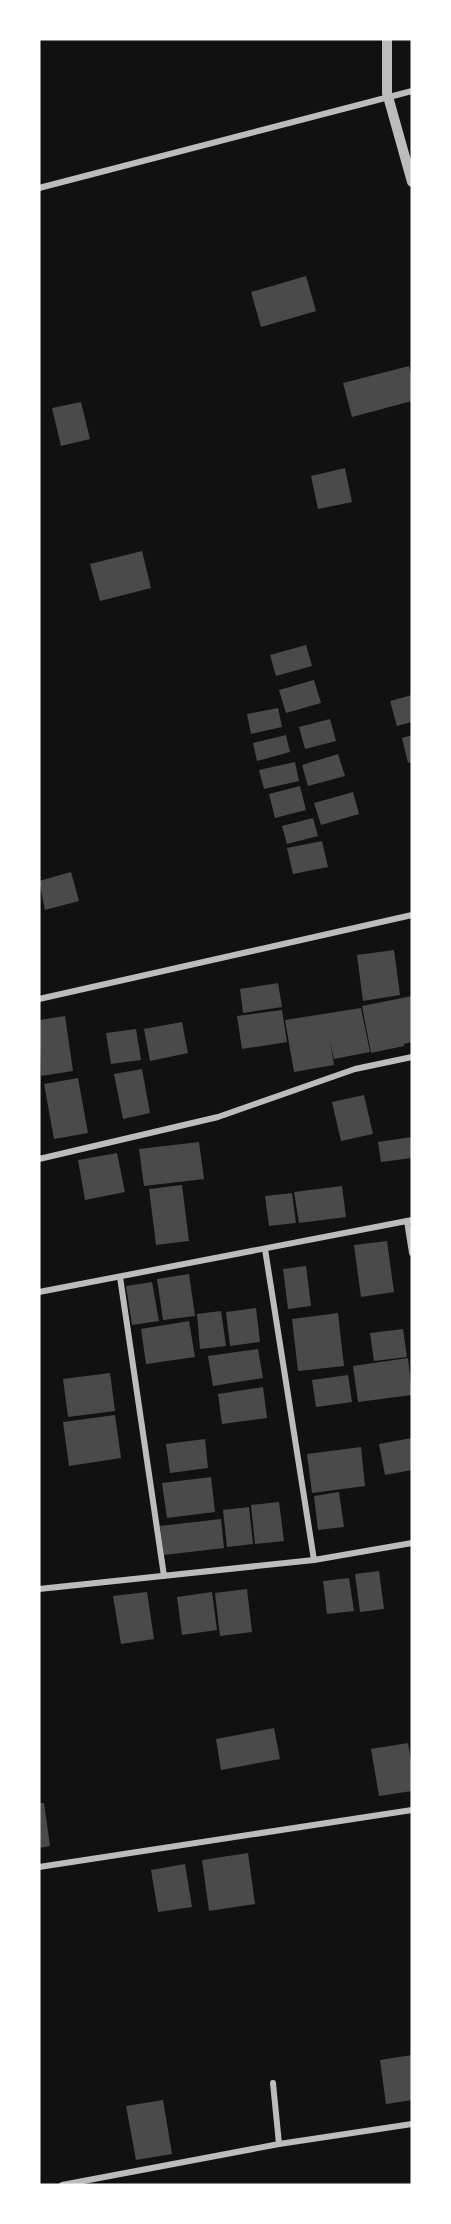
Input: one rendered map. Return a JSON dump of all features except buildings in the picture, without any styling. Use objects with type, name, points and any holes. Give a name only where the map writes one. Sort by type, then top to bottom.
[{"type":"street","points":[[387,39],[388,97],[412,182]]},
{"type":"street","points":[[39,188],[412,91]]},
{"type":"street","points":[[39,999],[412,915]]},
{"type":"street","points":[[39,1159],[218,1117],[355,1069],[412,1057]]},
{"type":"street","points":[[39,1292],[410,1220],[412,1253]]},
{"type":"street","points":[[264,1249],[314,1560]]},
{"type":"street","points":[[120,1278],[165,1576]]},
{"type":"street","points":[[39,1589],[314,1560],[412,1543]]},
{"type":"street","points":[[39,1867],[412,1810]]},
{"type":"street","points":[[273,2083],[279,2144]]},
{"type":"street","points":[[62,2185],[279,2144],[412,2124]]}]
